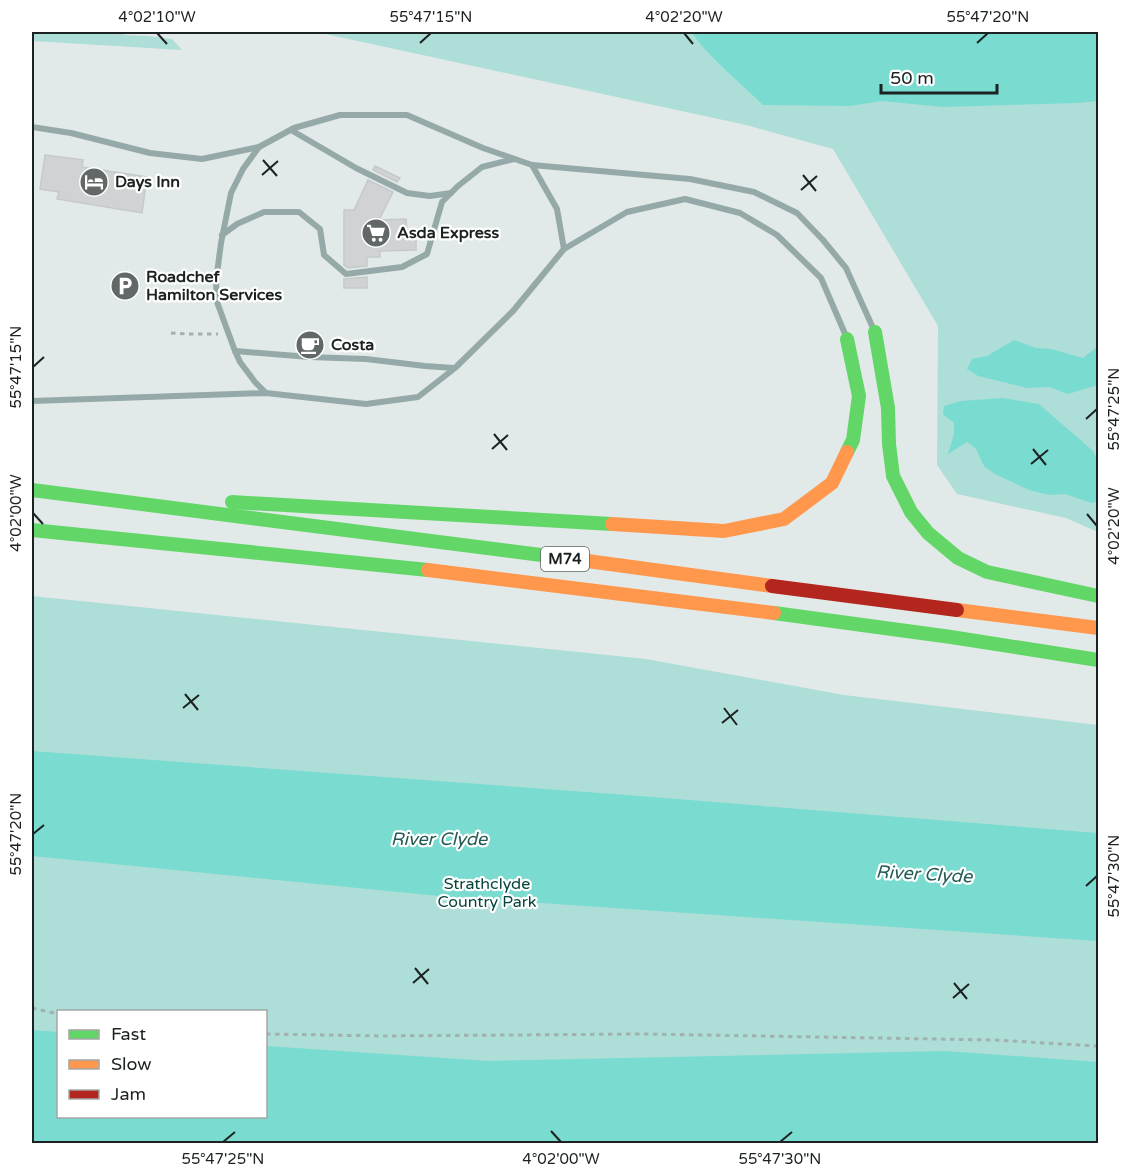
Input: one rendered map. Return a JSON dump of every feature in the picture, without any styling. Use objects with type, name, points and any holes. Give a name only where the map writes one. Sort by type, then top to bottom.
[{"type":"highway","points":[[875,332],[888,408],[892,476],[911,512],[927,533],[958,558],[987,572],[1098,596]]},
{"type":"highway","points":[[55,492],[724,531],[784,519],[832,483],[853,440],[859,396],[847,339]]},
{"type":"highway","name":"M74","points":[[32,490],[1098,628]]},
{"type":"highway","name":"M74","points":[[32,530],[403,567],[951,637],[1098,660]]},
{"type":"lane","points":[[32,127],[150,153],[202,159],[259,147],[291,129],[340,115],[407,115],[483,148],[532,165],[690,179],[754,192],[797,213],[823,240],[846,268],[875,332]]},
{"type":"lane","points":[[291,129],[356,168],[407,193],[430,196],[451,193]]},
{"type":"lane","points":[[259,147],[243,169],[231,193],[222,235],[216,281],[217,302],[235,351],[240,362],[266,393]]},
{"type":"lane","points":[[222,235],[237,224],[264,212],[298,212],[320,229],[324,255],[346,274],[402,267],[427,254],[442,202],[451,193],[482,167],[514,159]]},
{"type":"lane","points":[[532,165],[557,209],[564,249]]},
{"type":"lane","points":[[32,401],[266,393],[366,404],[418,397],[455,368],[513,311],[564,249],[627,212],[685,199],[740,213],[777,235],[821,278],[847,339]]},
{"type":"lane","points":[[235,351],[366,359],[455,368]]},
{"type":"path","points":[[171,333],[228,334]]},
{"type":"path","points":[[32,1008],[57,1014]]},
{"type":"path","points":[[267,1034],[677,1035],[994,1040],[1098,1046]]},
{"type":"green space","points":[[32,32],[121,32],[125,35],[172,39],[182,50],[32,41]]},
{"type":"green space","points":[[316,32],[1098,32],[1098,532],[1066,518],[957,494],[937,465],[938,326],[833,149],[746,125]]},
{"type":"green space","name":"Strathclyde Country Park","points":[[32,596],[646,659],[844,695],[1098,725],[1098,1143],[32,1144]]},
{"type":"water","points":[[691,32],[1098,32],[1098,101],[943,107],[882,101],[850,106],[763,105],[716,61]]},
{"type":"water","points":[[1014,340],[1036,348],[1051,349],[1083,358],[1098,346],[1098,385],[1068,394],[1049,387],[1027,388],[978,376],[967,369],[972,359],[987,356]]},
{"type":"water","points":[[1003,398],[1039,404],[1093,451],[1098,461],[1098,501],[1092,503],[1065,494],[1050,495],[1029,490],[995,474],[984,466],[976,449],[967,442],[948,454],[954,434],[954,423],[943,414],[944,406],[961,401]]},
{"type":"water","name":"River Clyde","points":[[32,751],[1098,833],[1098,941],[439,896],[32,856]]},
{"type":"water","points":[[32,1030],[57,1032],[57,1118],[267,1118],[267,1046],[489,1061],[945,1051],[1098,1062],[1098,1143],[32,1143]]},
{"type":"building","points":[[45,155],[83,160],[82,167],[147,177],[142,213],[57,199],[59,192],[40,189]]},
{"type":"building","points":[[375,166],[400,178],[397,182],[373,170]]},
{"type":"building","points":[[368,180],[393,192],[379,220],[406,219],[407,231],[416,231],[416,250],[380,251],[380,257],[367,257],[367,266],[348,268],[344,265],[344,210],[354,210]]},
{"type":"building","points":[[367,277],[367,288],[344,288],[344,279]]},
{"type":"traffic: fast","points":[[875,332],[888,408],[893,476],[911,512],[928,533],[958,558],[987,572],[1098,596]]},
{"type":"traffic: fast","points":[[847,339],[859,396],[853,440],[847,452]]},
{"type":"traffic: fast","points":[[32,490],[580,560]]},
{"type":"traffic: fast","points":[[232,502],[612,524]]},
{"type":"traffic: fast","points":[[32,530],[428,570]]},
{"type":"traffic: fast","points":[[774,613],[1098,660]]},
{"type":"traffic: slow","points":[[612,524],[724,531],[784,519],[832,483],[847,452]]},
{"type":"traffic: slow","points":[[580,560],[772,586]]},
{"type":"traffic: slow","points":[[428,570],[774,613]]},
{"type":"traffic: slow","points":[[957,610],[1098,628]]},
{"type":"traffic: jam","points":[[772,586],[957,610]]},
{"type":"place","name":"Days Inn","points":[[94,182]]},
{"type":"place","name":"Asda Express","points":[[376,233]]},
{"type":"place","name":"Roadchef Hamilton Services","points":[[125,286]]},
{"type":"place","name":"Costa","points":[[310,345]]}]
